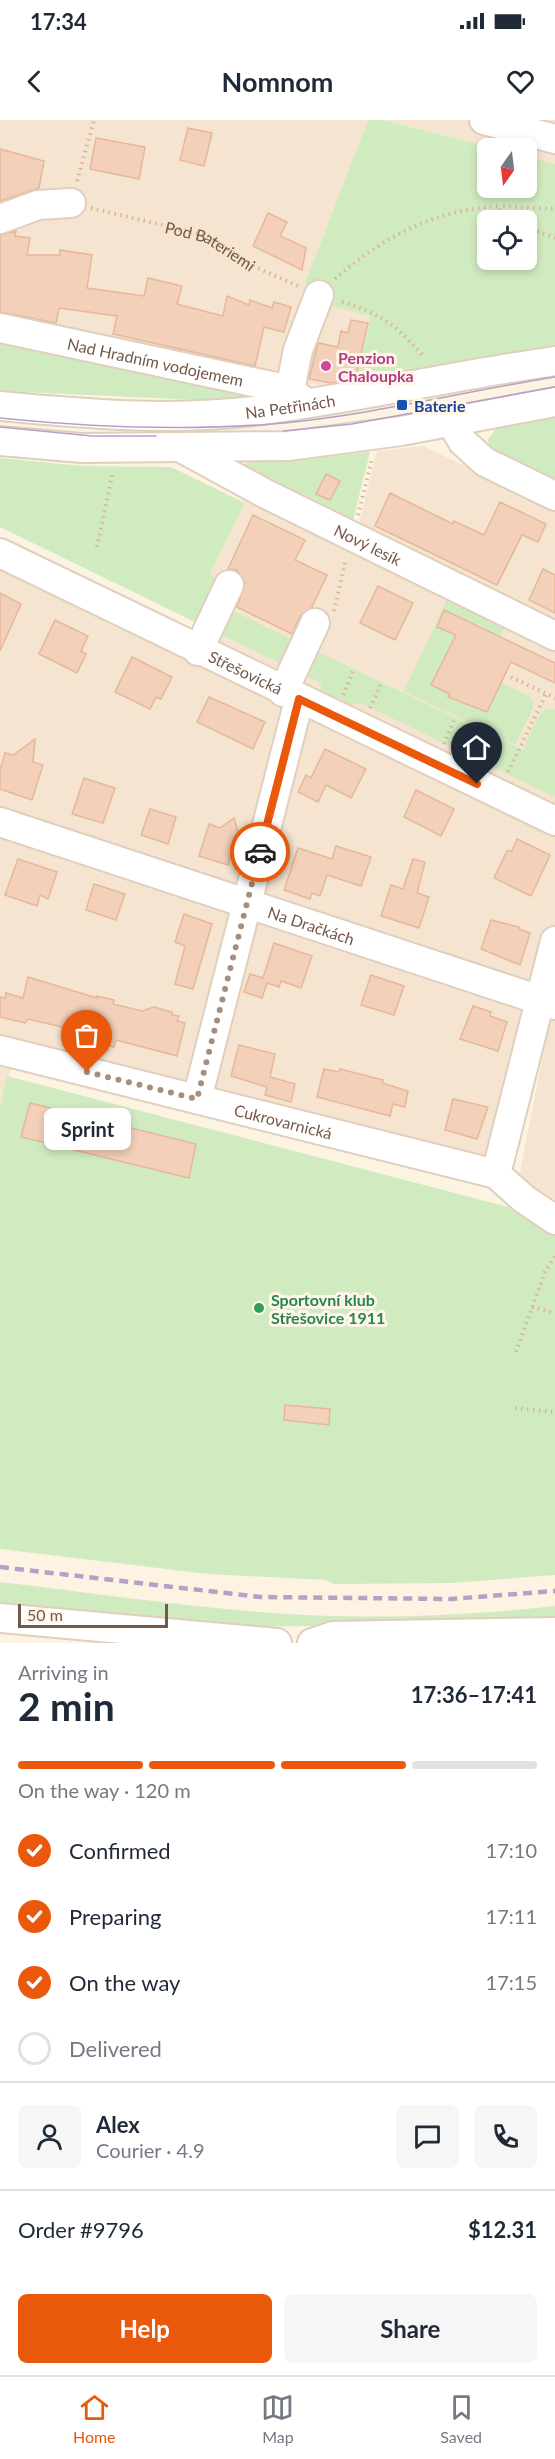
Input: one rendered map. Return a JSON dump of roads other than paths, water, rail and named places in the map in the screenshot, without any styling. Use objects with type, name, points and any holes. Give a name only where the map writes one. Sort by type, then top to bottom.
[{"type":"street","points":[[484,120],[555,139]]},
{"type":"street","points":[[0,219],[38,205],[71,203]]},
{"type":"street","points":[[298,396],[298,350],[319,295]]},
{"type":"street","name":"Nad Hradním vodojemem","points":[[0,328],[298,396]]},
{"type":"street","name":"Na Petřinách","points":[[0,406],[165,416],[253,411],[298,396],[555,361]]},
{"type":"street","points":[[0,441],[82,448],[183,449],[288,446],[452,422],[555,402]]},
{"type":"street","points":[[165,416],[183,449]]},
{"type":"street","points":[[452,422],[463,442],[485,462],[555,496]]},
{"type":"street","name":"Nový lesík","points":[[183,449],[264,493],[555,636]]},
{"type":"street","name":"Střešovická","points":[[0,554],[291,696],[555,821]]},
{"type":"street","points":[[198,651],[229,585]]},
{"type":"street","points":[[197,1099],[247,903],[291,696],[324,618]]},
{"type":"street","name":"Na Dračkách","points":[[0,822],[547,1002]]},
{"type":"street","points":[[496,1174],[547,1002],[555,941]]},
{"type":"street","name":"Cukrovarnická","points":[[0,1050],[496,1174],[524,1199],[555,1220]]},
{"type":"street","points":[[0,1618],[277,1643]]},
{"type":"street","points":[[312,1643],[333,1636],[555,1632]]},
{"type":"tram line","points":[[0,418],[136,427],[272,424],[379,410],[555,377]]},
{"type":"tram line","points":[[284,431],[352,424],[555,387]]},
{"type":"tram line","points":[[0,427],[92,436],[156,436]]},
{"type":"railway","points":[[0,1567],[260,1597],[451,1599],[555,1591]]},
{"type":"place","name":"Penzion Chaloupka","points":[[326,366]]},
{"type":"place","name":"Baterie","points":[[402,405]]},
{"type":"place","name":"Sprint","points":[[87,1072]]},
{"type":"place","name":"Sportovní klub Střešovice 1911","points":[[259,1308]]}]
